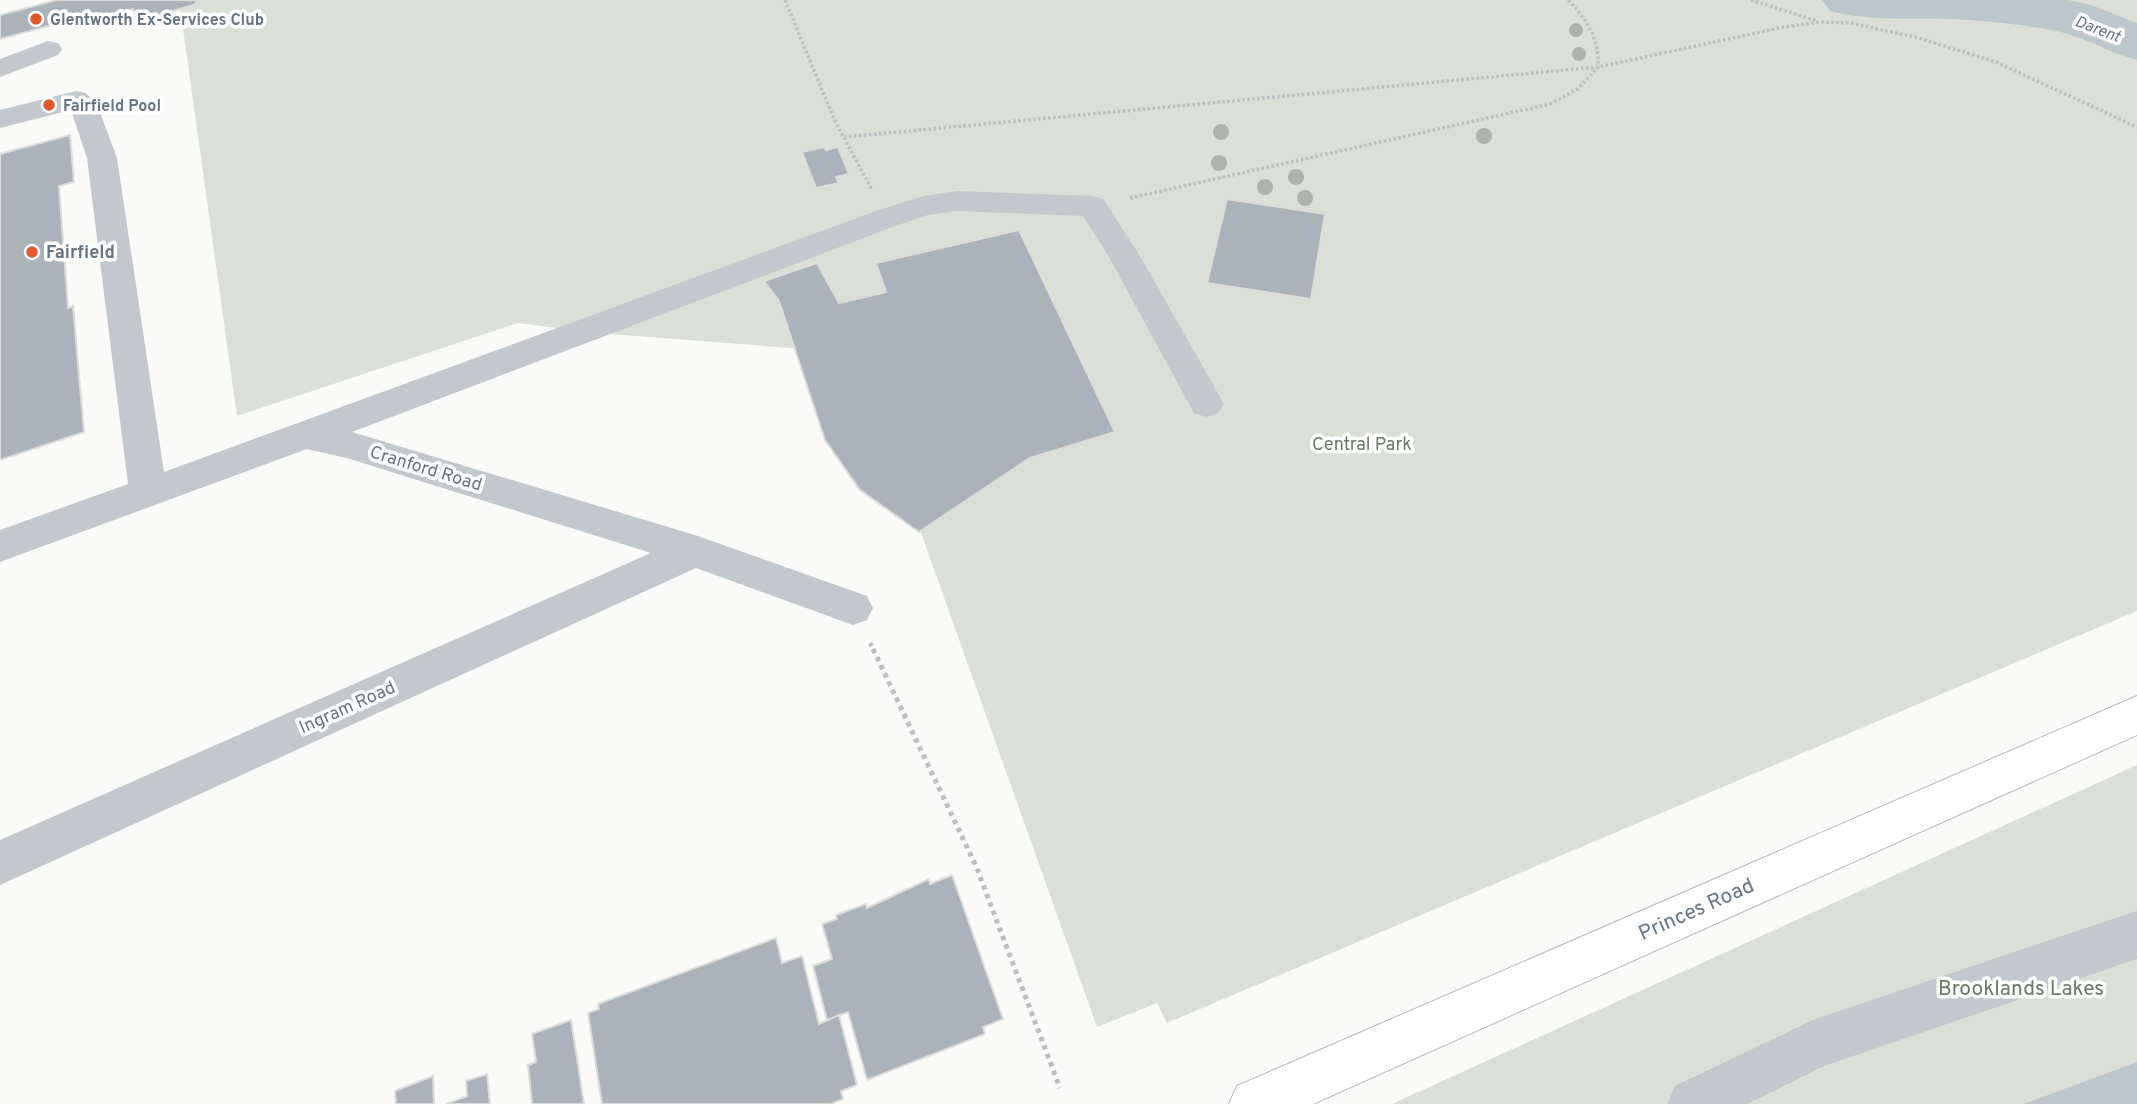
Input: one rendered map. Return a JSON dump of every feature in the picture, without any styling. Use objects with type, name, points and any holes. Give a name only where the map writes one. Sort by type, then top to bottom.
[{"type":"main road","name":"Princes Road","points":[[1255,1104],[2137,715]]},
{"type":"street","points":[[0,69],[48,49]]},
{"type":"street","points":[[0,119],[76,99],[84,107],[102,158],[148,492]]},
{"type":"street","points":[[0,547],[887,218],[937,203],[957,201],[1092,206],[1124,256],[1206,404]]},
{"type":"street","name":"Cranford Road","points":[[306,435],[350,445],[695,551],[853,608]]},
{"type":"street","name":"Ingram Road","points":[[0,863],[695,551]]},
{"type":"street","points":[[1693,1104],[1815,1044],[2137,935]]},
{"type":"path","points":[[785,0],[827,105],[887,218]]},
{"type":"path","points":[[1092,206],[1550,104],[1578,89],[1598,67],[1599,46],[1589,20],[1568,0]]},
{"type":"path","points":[[1751,0],[1821,22]]},
{"type":"path","points":[[844,137],[1598,67],[1680,48],[1821,22],[1852,23],[1919,38],[1996,62],[2137,127]]},
{"type":"path","points":[[853,608],[976,866],[1060,1088]]},
{"type":"green space","name":"Central Park","points":[[179,0],[2137,0],[2137,611],[1167,1023],[1157,1003],[1097,1027],[857,353],[596,333],[518,323],[237,416]]},
{"type":"green space","name":"Brooklands Lakes","points":[[2137,765],[2137,1104],[1392,1104]]},
{"type":"shaded area","points":[[2137,1062],[2137,1104],[2024,1104]]},
{"type":"building","name":"Glentworth Ex-Services Club","points":[[57,0],[195,0],[197,4],[137,21],[133,9],[98,18],[97,13],[0,39],[0,15]]},
{"type":"building","name":"Fairfield","points":[[70,135],[74,182],[59,186],[68,308],[73,306],[84,432],[0,460],[0,154]]},
{"type":"building","points":[[824,147],[826,150],[838,147],[849,174],[836,177],[839,183],[816,188],[802,152]]},
{"type":"building","points":[[1227,199],[1325,214],[1311,299],[1207,283]]},
{"type":"building","points":[[1019,230],[1115,432],[1030,458],[919,532],[860,490],[825,440],[779,301],[764,281],[817,263],[839,303],[886,292],[876,263]]},
{"type":"building","points":[[952,875],[1003,1019],[983,1027],[985,1034],[867,1080],[848,1012],[827,1020],[813,966],[832,959],[822,924],[837,919],[836,915],[866,904],[867,908],[929,879],[930,884]]},
{"type":"building","points":[[776,938],[782,963],[802,956],[819,1024],[839,1015],[857,1085],[841,1091],[843,1099],[831,1104],[602,1104],[588,1013],[599,1009],[598,1004]]},
{"type":"building","points":[[571,1020],[584,1104],[532,1104],[528,1065],[536,1062],[532,1034]]},
{"type":"building","points":[[487,1074],[490,1104],[446,1104],[467,1096],[466,1081]]},
{"type":"building","points":[[433,1076],[434,1104],[396,1104],[395,1091]]},
{"type":"waterway","name":"Darent","points":[[1849,0],[1908,4],[1952,3],[2072,17],[2137,43]]},
{"type":"place","name":"Glentworth Ex-Services Club","points":[[36,19]]},
{"type":"place","name":"Fairfield Pool","points":[[49,105]]},
{"type":"place","name":"Fairfield","points":[[32,252]]}]
